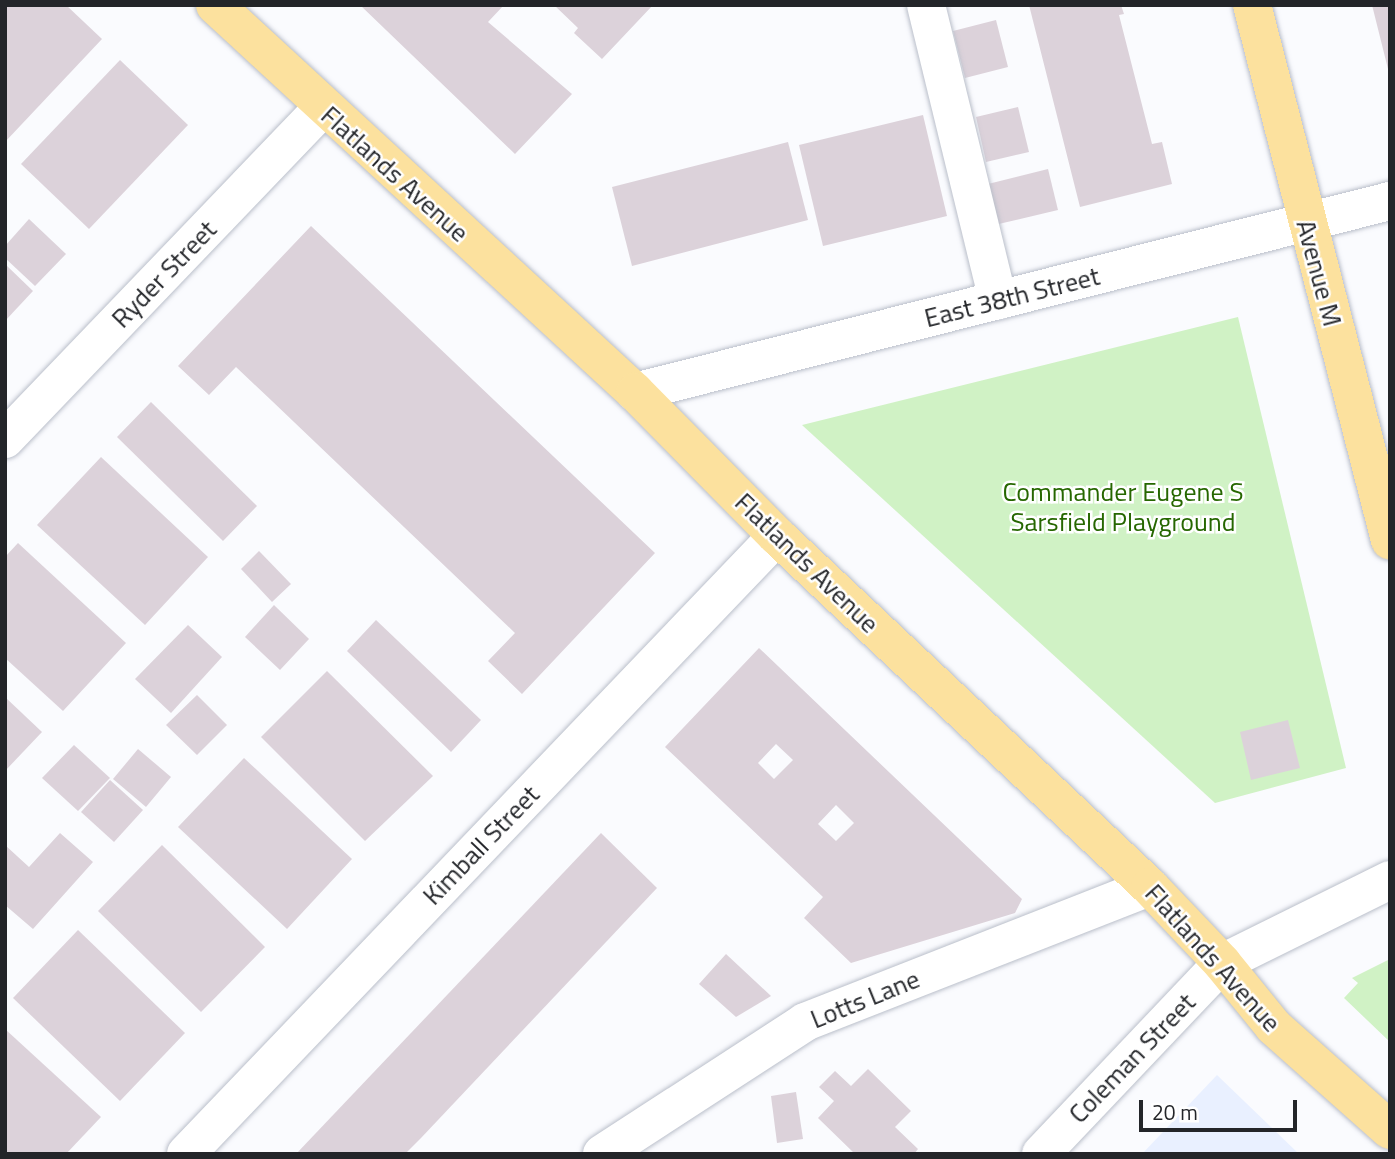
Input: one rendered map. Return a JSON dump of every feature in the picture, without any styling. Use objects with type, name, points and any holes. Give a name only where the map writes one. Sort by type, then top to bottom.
[{"type":"main road","name":"Flatlands Avenue","points":[[215,5],[322,108],[635,392],[777,536],[1150,887],[1222,963],[1274,1027],[1390,1130]]},
{"type":"main road","name":"Avenue M","points":[[1252,5],[1390,540]]},
{"type":"street","points":[[926,5],[998,300]]},
{"type":"street","name":"Ryder Street","points":[[5,439],[322,108]]},
{"type":"street","name":"East 38th Street","points":[[635,392],[1390,201]]},
{"type":"street","name":"Kimball Street","points":[[186,1154],[777,536]]},
{"type":"street","points":[[1222,963],[1390,880]]},
{"type":"street","name":"Lotts Lane","points":[[602,1154],[805,1022],[1150,887]]},
{"type":"street","name":"Coleman Street","points":[[1041,1154],[1222,963]]},
{"type":"shaded area","points":[[1217,1075],[1299,1154],[1142,1154]]},
{"type":"green space","name":"Commander Eugene S Sarsfield Playground","points":[[1238,317],[1346,768],[1215,803],[802,425]]},
{"type":"green space","points":[[1390,959],[1390,1042],[1344,998],[1358,983],[1352,978]]},
{"type":"building","points":[[7,5],[66,5],[102,39],[5,142]]},
{"type":"building","points":[[360,5],[504,5],[488,22],[572,94],[515,154]]},
{"type":"building","points":[[554,5],[653,5],[602,59],[574,33],[578,28]]},
{"type":"building","points":[[1029,5],[1121,5],[1124,14],[1119,15],[1152,144],[1162,142],[1172,184],[1080,207]]},
{"type":"building","points":[[1372,5],[1390,5],[1390,73],[1389,73]]},
{"type":"building","points":[[996,20],[1008,67],[965,78],[953,31]]},
{"type":"building","points":[[120,60],[188,125],[89,229],[21,164]]},
{"type":"building","points":[[1018,107],[1029,152],[986,162],[976,117]]},
{"type":"building","points":[[923,115],[947,216],[823,246],[799,145]]},
{"type":"building","points":[[788,142],[808,220],[632,266],[612,187]]},
{"type":"building","points":[[1048,169],[1058,210],[990,226],[980,186]]},
{"type":"building","points":[[29,219],[66,254],[35,286],[5,258],[5,246]]},
{"type":"building","points":[[311,226],[655,553],[522,694],[488,661],[515,633],[272,401],[236,367],[209,395],[178,366]]},
{"type":"building","points":[[5,264],[33,291],[5,321]]},
{"type":"building","points":[[151,402],[257,506],[223,541],[117,437]]},
{"type":"building","points":[[101,457],[208,557],[145,625],[37,525]]},
{"type":"building","points":[[18,543],[126,643],[63,711],[5,658],[5,557]]},
{"type":"building","points":[[259,551],[291,584],[272,602],[241,569]]},
{"type":"building","points":[[274,605],[309,639],[280,670],[245,637]]},
{"type":"building","points":[[376,620],[481,720],[451,752],[347,651]]},
{"type":"building","points":[[188,625],[222,657],[171,713],[135,679]]},
{"type":"building","points":[[759,648],[1022,899],[1015,913],[851,963],[804,918],[823,897],[665,747]],"holes":[[[776,744],[793,760],[774,779],[758,763]],[[836,805],[854,823],[836,841],[818,824]]]},
{"type":"building","points":[[327,671],[433,776],[365,841],[261,737]]},
{"type":"building","points":[[197,695],[227,725],[197,755],[166,725]]},
{"type":"building","points":[[5,697],[42,732],[5,771]]},
{"type":"building","points":[[1288,720],[1300,768],[1251,780],[1240,732]]},
{"type":"building","points":[[74,745],[110,778],[78,811],[42,778]]},
{"type":"building","points":[[138,749],[171,777],[146,807],[113,779]]},
{"type":"building","points":[[244,758],[352,859],[287,929],[178,827]]},
{"type":"building","points":[[110,780],[143,810],[114,842],[81,812]]},
{"type":"building","points":[[60,833],[93,862],[33,929],[5,905],[5,845],[29,867]]},
{"type":"building","points":[[601,833],[657,888],[421,1138],[405,1154],[296,1154]]},
{"type":"building","points":[[162,845],[265,947],[201,1012],[98,911]]},
{"type":"building","points":[[78,930],[185,1033],[120,1101],[13,998]]},
{"type":"building","points":[[726,954],[771,996],[736,1017],[699,984]]},
{"type":"building","points":[[5,1029],[101,1117],[66,1154],[5,1154]]},
{"type":"building","points":[[868,1069],[911,1111],[895,1127],[918,1149],[914,1154],[855,1154],[818,1118],[834,1101],[819,1087],[835,1071],[851,1086]]},
{"type":"building","points":[[796,1092],[803,1139],[777,1143],[771,1096]]}]
